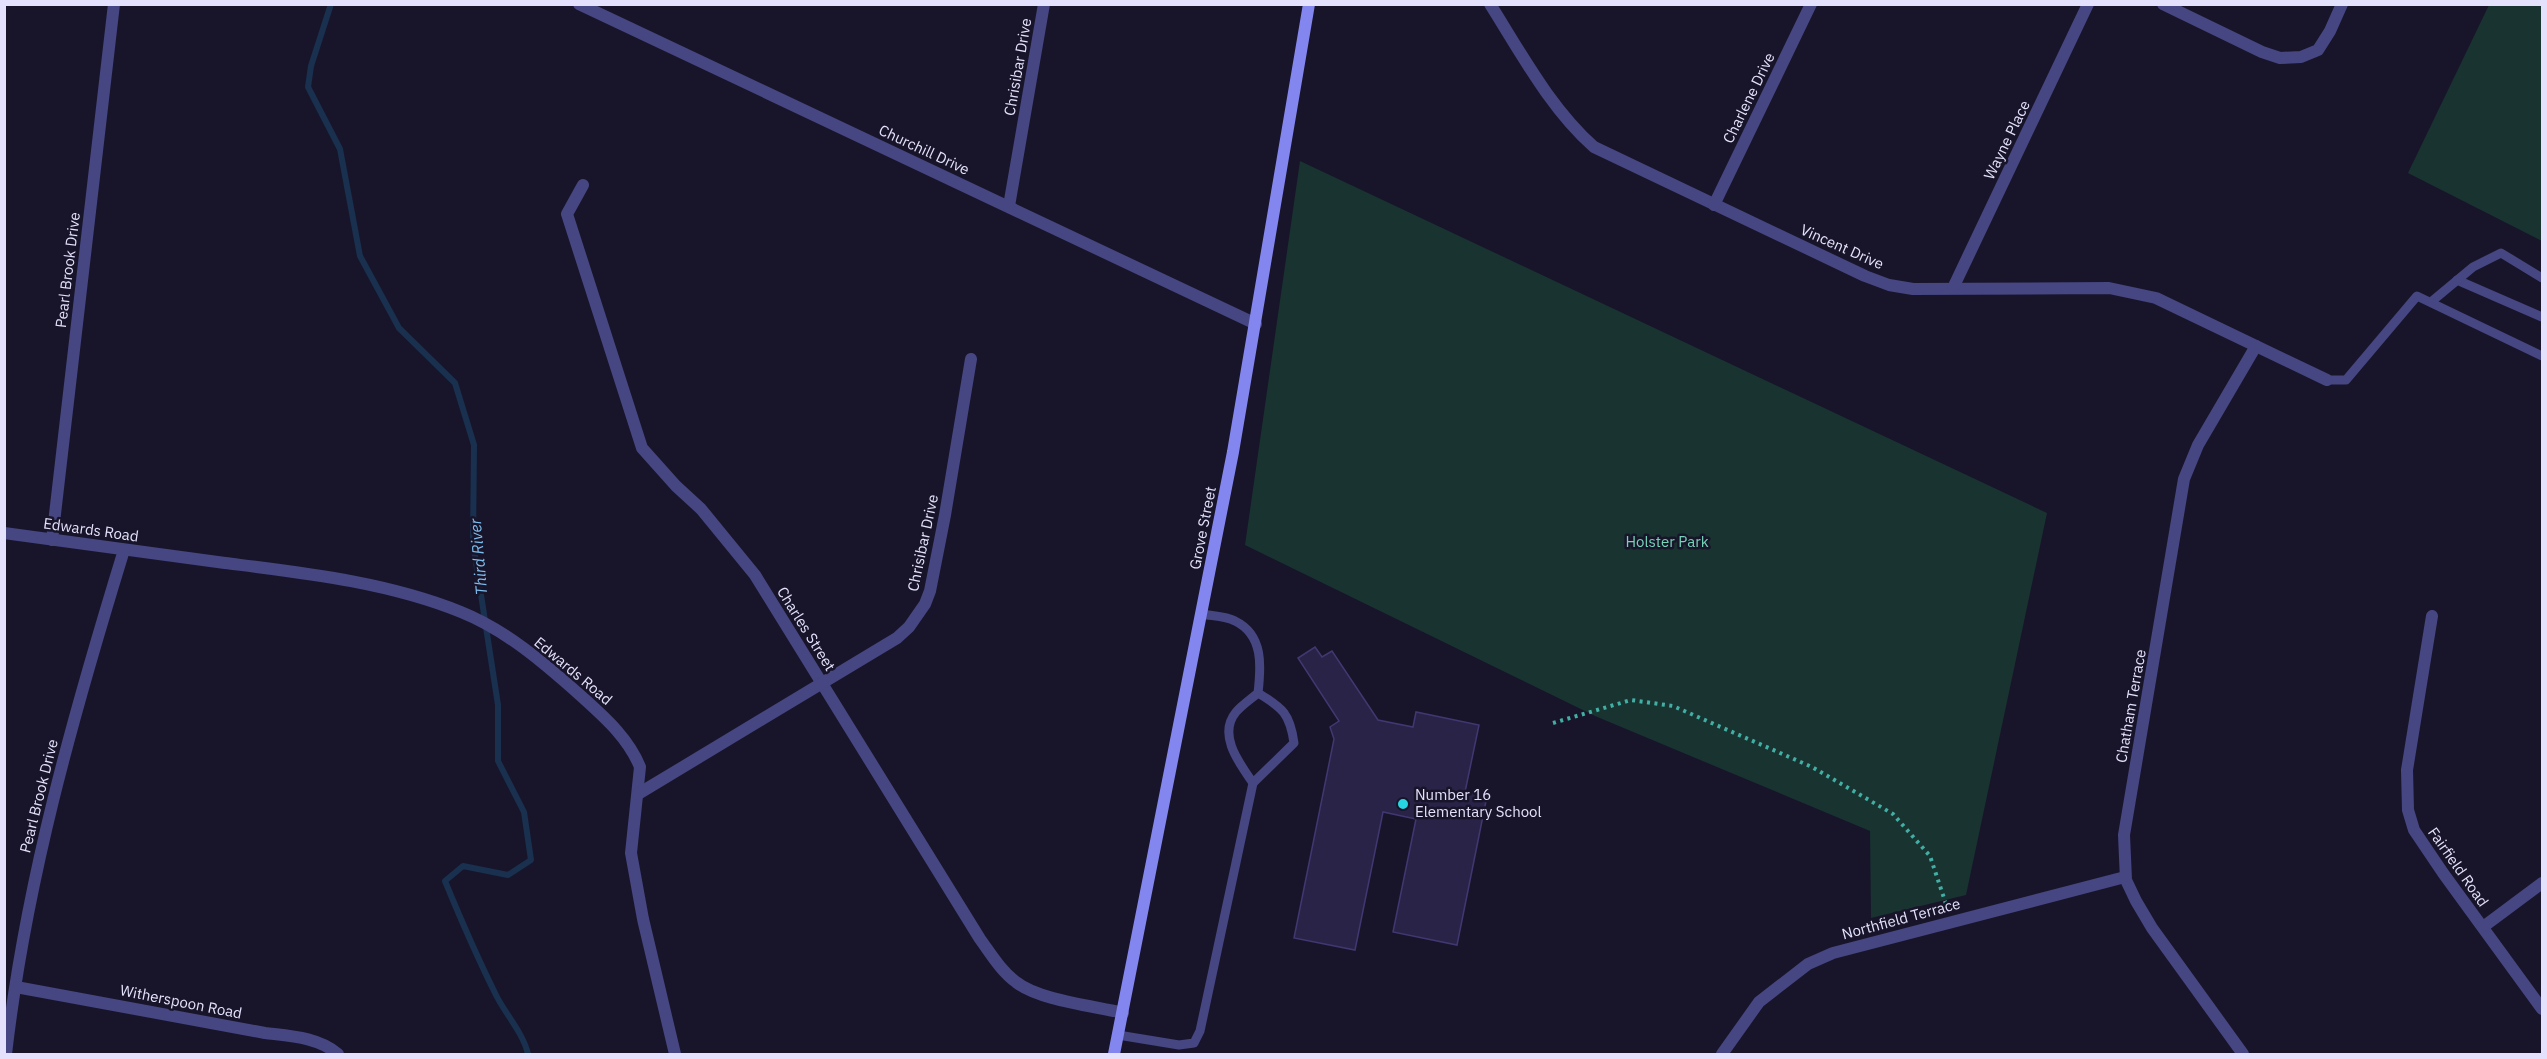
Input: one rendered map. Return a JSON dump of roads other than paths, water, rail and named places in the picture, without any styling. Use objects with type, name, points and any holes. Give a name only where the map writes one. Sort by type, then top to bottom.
[{"type":"street","name":"Pearl Brook Drive","points":[[52,540],[114,4]]},
{"type":"street","name":"Churchill Drive","points":[[579,4],[1256,324]]},
{"type":"street","name":"Chrisibar Drive","points":[[1009,206],[1044,4]]},
{"type":"street","name":"Grove Street","points":[[1114,1054],[1202,614],[1256,324],[1286,127],[1309,4]]},
{"type":"street","name":"Vincent Drive","points":[[1490,4],[1541,85],[1578,133],[1594,147],[1865,276],[1889,285],[1913,289],[2109,288],[2134,292],[2156,298],[2327,380]]},
{"type":"street","name":"Charlene Drive","points":[[1714,205],[1810,4]]},
{"type":"street","name":"Wayne Place","points":[[1953,288],[2088,4]]},
{"type":"street","points":[[2163,4],[2262,52],[2280,58],[2301,57],[2318,50],[2331,32],[2342,4]]},
{"type":"street","name":"Charles Street","points":[[584,185],[567,214],[642,448],[653,463],[701,509],[755,575],[1000,967],[1016,983],[1038,995],[1123,1013]]},
{"type":"street","name":"Chatham Terrace","points":[[2243,1054],[2152,928],[2125,877],[2124,835],[2184,479],[2198,445],[2256,346]]},
{"type":"street","name":"Chrisibar Drive","points":[[638,794],[897,638],[909,627],[930,591],[971,359]]},
{"type":"street","name":"Edwards Road","points":[[4,533],[296,572],[363,584],[430,601],[462,612],[487,625],[544,663],[624,738],[635,754],[640,767],[632,832],[634,872],[675,1054]]},
{"type":"street","name":"Pearl Brook Drive","points":[[6,1054],[27,913],[54,791],[82,686],[124,550]]},
{"type":"street","name":"Fairfield Road","points":[[2432,616],[2407,770],[2408,810],[2414,830],[2542,1009]]},
{"type":"street","name":"Northfield Terrace","points":[[1722,1054],[1759,1002],[1808,964],[1833,952],[2125,877]]},
{"type":"street","points":[[2483,927],[2542,883]]},
{"type":"street","name":"Witherspoon Road","points":[[16,987],[265,1033],[300,1037],[316,1042],[338,1054]]},
{"type":"lane","points":[[2431,302],[2473,267],[2501,254],[2542,278]]},
{"type":"lane","points":[[2457,280],[2542,317]]},
{"type":"lane","points":[[2327,380],[2346,380],[2414,298],[2420,296],[2542,356]]},
{"type":"lane","points":[[1202,614],[1235,621],[1254,638],[1262,662],[1258,693],[1234,714],[1229,729],[1232,751],[1253,783]]},
{"type":"lane","points":[[1118,1035],[1179,1045],[1194,1043],[1200,1031],[1253,783],[1294,743],[1291,721],[1278,704],[1258,693]]},
{"type":"waterway","name":"Third River","points":[[331,4],[311,66],[308,87],[340,149],[360,256],[399,328],[455,383],[474,445],[473,543],[498,705],[498,761],[524,812],[531,860],[508,875],[463,866],[445,881],[490,983],[528,1054]]},
{"type":"place","name":"Number 16 Elementary School","points":[[1403,804]]},
{"type":"park label","name":"Holster Park","points":[[1667,542]]}]
